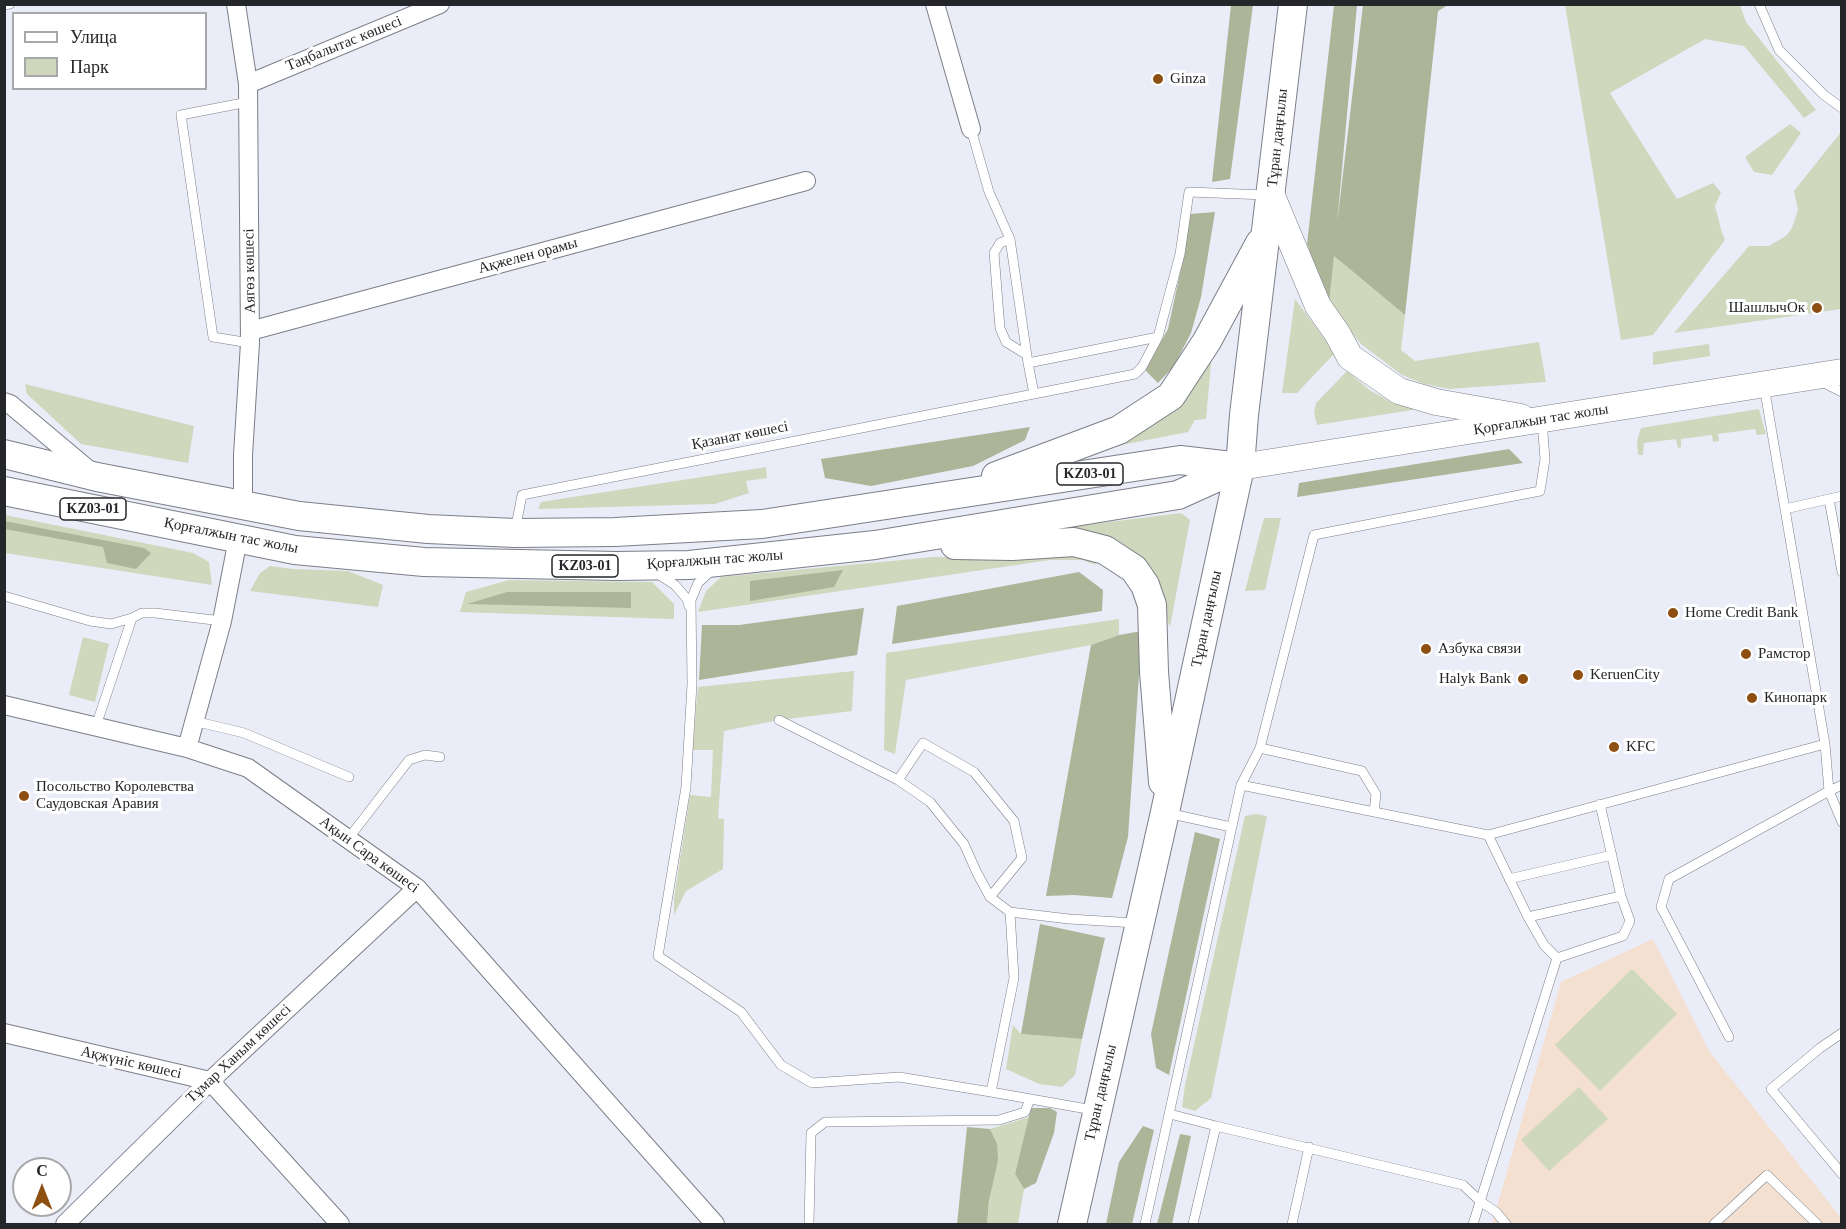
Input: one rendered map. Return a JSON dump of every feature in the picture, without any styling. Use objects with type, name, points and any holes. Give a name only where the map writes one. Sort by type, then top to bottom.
[{"type":"main road","name":"Тұран даңғылы","points":[[1072,1224],[1240,466],[1244,415],[1272,196],[1293,4]]},
{"type":"main road","points":[[1272,196],[1318,306],[1350,357],[1400,391],[1436,402],[1542,420]]},
{"type":"main road","points":[[939,497],[1119,430],[1171,396],[1207,341],[1268,228]]},
{"type":"main road","name":"Қорғалжын тас жолы","points":[[4,454],[97,477],[299,516],[371,524],[514,533],[615,532],[762,524],[1180,460],[1240,466],[1842,372]]},
{"type":"main road","name":"Қорғалжын тас жолы","points":[[4,491],[296,550],[424,562],[689,565],[875,545],[1178,495],[1240,466]]},
{"type":"main road","name":"Аягөз көшесі","points":[[238,539],[243,505]]},
{"type":"main road","points":[[875,545],[1012,546],[1074,542],[1105,550],[1134,569],[1145,585],[1152,605],[1154,672],[1165,812]]},
{"type":"street","name":"Аягөз көшесі","points":[[236,4],[248,84],[250,337],[243,455],[243,505]]},
{"type":"street","name":"Таңбалытас көшесі","points":[[248,84],[440,4]]},
{"type":"street","points":[[935,4],[970,129]]},
{"type":"street","name":"Ақжелен орамы","points":[[250,337],[806,181]]},
{"type":"street","points":[[4,402],[10,404],[97,477]]},
{"type":"street","points":[[187,748],[222,621],[238,539]]},
{"type":"street","name":"Ақын Сара көшесі","points":[[4,705],[187,748],[248,768],[417,888],[716,1224]]},
{"type":"street","name":"Тұмар Ханым көшесі","points":[[65,1224],[210,1082],[417,888]]},
{"type":"street","name":"Ақжүніс көшесі","points":[[4,1033],[210,1082]]},
{"type":"street","points":[[210,1082],[340,1224]]},
{"type":"lane","points":[[4,5],[10,4]]},
{"type":"lane","points":[[1759,4],[1779,50],[1824,95],[1842,108]]},
{"type":"lane","points":[[248,102],[181,114],[213,337],[250,337]]},
{"type":"lane","points":[[970,129],[989,192],[1010,239],[1034,394],[1135,374],[1142,367],[1158,337],[1180,254],[1189,192],[1272,196]]},
{"type":"lane","points":[[1010,239],[1000,243],[994,254],[1000,328],[1006,342],[1028,359],[1158,337]]},
{"type":"lane","points":[[1810,376],[1842,392]]},
{"type":"lane","points":[[1763,384],[1825,744],[1829,791],[1842,822]]},
{"type":"lane","name":"Қазанат көшесі","points":[[514,533],[522,495],[1034,394]]},
{"type":"lane","points":[[1144,1224],[1241,785],[1260,748],[1314,535],[1540,490],[1545,459],[1542,420]]},
{"type":"lane","points":[[1785,509],[1842,496]]},
{"type":"lane","points":[[1828,499],[1842,572]]},
{"type":"lane","points":[[724,561],[698,583],[691,600],[692,684],[686,787],[658,956],[741,1012],[781,1065],[812,1083],[900,1077],[1098,1110]]},
{"type":"lane","points":[[639,566],[657,573],[675,585],[687,598],[691,614]]},
{"type":"lane","points":[[4,596],[90,621],[111,624],[142,613],[222,621]]},
{"type":"lane","points":[[96,726],[132,618]]},
{"type":"lane","points":[[778,720],[898,780],[930,802],[964,844],[990,897],[1010,912],[1069,919],[1140,923]]},
{"type":"lane","points":[[194,721],[243,733],[350,777]]},
{"type":"lane","points":[[898,780],[923,743],[974,772],[1014,821],[1022,858],[990,897]]},
{"type":"lane","points":[[1241,785],[1488,834],[1825,744]]},
{"type":"lane","points":[[1260,748],[1362,771],[1376,794],[1374,812]]},
{"type":"lane","points":[[348,838],[409,760],[425,755],[440,757]]},
{"type":"lane","points":[[1729,1037],[1661,907],[1669,879],[1842,785]]},
{"type":"lane","points":[[1557,958],[1623,936],[1630,921],[1621,896],[1600,804]]},
{"type":"lane","points":[[1165,812],[1231,827]]},
{"type":"lane","points":[[1488,834],[1528,917],[1544,945],[1557,958]]},
{"type":"lane","points":[[1509,879],[1612,855]]},
{"type":"lane","points":[[1528,917],[1621,896]]},
{"type":"lane","points":[[991,1092],[1014,978],[1010,912]]},
{"type":"lane","points":[[1473,1224],[1557,958]]},
{"type":"lane","points":[[1842,1033],[1820,1048],[1771,1089],[1842,1174]]},
{"type":"lane","points":[[809,1224],[811,1133],[825,1122],[999,1120],[1025,1112],[1030,1099]]},
{"type":"lane","points":[[1170,1114],[1463,1185],[1496,1212],[1506,1224]]},
{"type":"lane","points":[[1193,1224],[1216,1126]]},
{"type":"lane","points":[[1292,1224],[1309,1147]]},
{"type":"lane","points":[[1714,1224],[1767,1175],[1817,1224]]},
{"type":"shaded area","points":[[1653,939],[1709,1051],[1842,1219],[1841,1224],[1492,1224],[1561,982]]},
{"type":"green space","points":[[1231,5],[1253,5],[1230,179],[1212,182]]},
{"type":"green space","points":[[1334,5],[1357,5],[1337,224],[1363,5],[1448,5],[1438,11],[1405,315],[1334,256],[1329,304],[1307,244]]},
{"type":"green space","points":[[1565,5],[1740,5],[1746,22],[1816,110],[1804,118],[1744,46],[1705,39],[1610,93],[1677,199],[1713,183],[1721,192],[1715,206],[1725,240],[1653,335],[1621,340]]},
{"type":"green space","points":[[1790,124],[1801,133],[1772,175],[1754,172],[1745,157]]},
{"type":"green space","points":[[1841,132],[1841,309],[1674,333],[1749,246],[1769,246],[1786,236],[1792,228],[1798,210],[1794,191]]},
{"type":"green space","points":[[1215,212],[1201,297],[1191,333],[1174,366],[1158,383],[1145,370],[1168,329],[1184,255],[1190,214]]},
{"type":"green space","points":[[1334,256],[1405,315],[1401,350],[1415,361],[1539,342],[1546,382],[1449,389],[1424,384],[1402,375],[1361,344],[1329,304]]},
{"type":"green space","points":[[1295,299],[1335,353],[1297,393],[1282,393]]},
{"type":"green space","points":[[1213,342],[1206,419],[1195,420],[1188,432],[1101,449]]},
{"type":"green space","points":[[1709,344],[1710,356],[1653,365],[1653,352]]},
{"type":"green space","points":[[1347,371],[1371,391],[1395,404],[1418,409],[1317,425],[1314,413],[1316,403]]},
{"type":"green space","points":[[25,384],[194,426],[188,463],[81,444],[27,394]]},
{"type":"green space","points":[[1759,409],[1766,434],[1757,435],[1755,429],[1718,434],[1719,441],[1713,442],[1712,435],[1681,439],[1681,447],[1678,448],[1676,439],[1644,443],[1643,455],[1638,455],[1637,441],[1641,428]]},
{"type":"green space","points":[[1030,427],[1025,440],[973,466],[871,486],[825,478],[821,459]]},
{"type":"green space","points":[[1509,449],[1523,463],[1297,497],[1299,483]]},
{"type":"green space","points":[[766,467],[767,478],[746,481],[749,493],[715,504],[538,509],[541,502]]},
{"type":"green space","points":[[1181,513],[1190,520],[1170,627],[1142,559],[1122,543],[1104,535],[1062,528]]},
{"type":"green space","points":[[5,515],[193,553],[209,562],[212,585],[5,553]]},
{"type":"green space","points":[[1264,518],[1281,518],[1265,590],[1245,591]]},
{"type":"green space","points":[[4,521],[144,548],[151,553],[136,569],[107,563],[103,547],[5,529]]},
{"type":"green space","points":[[1084,554],[1093,558],[1096,565],[1082,560],[1050,560],[698,612],[706,591],[721,577],[934,557],[1000,558]]},
{"type":"green space","points":[[270,566],[348,571],[383,585],[378,607],[250,591],[260,573]]},
{"type":"green space","points":[[843,570],[834,587],[750,601],[750,581]]},
{"type":"green space","points":[[1079,572],[1103,590],[1102,611],[892,644],[897,606]]},
{"type":"green space","points":[[509,580],[652,582],[674,604],[674,619],[460,612],[466,592]]},
{"type":"green space","points":[[507,592],[631,592],[631,608],[467,604]]},
{"type":"green space","points":[[864,608],[857,655],[699,680],[702,625],[739,625]]},
{"type":"green space","points":[[1119,619],[1119,635],[1091,645],[906,680],[895,754],[884,750],[886,653]]},
{"type":"green space","points":[[1142,631],[1128,837],[1112,898],[1074,895],[1046,896],[1091,645],[1119,635]]},
{"type":"green space","points":[[83,637],[109,644],[95,702],[69,695]]},
{"type":"green space","points":[[854,671],[852,711],[779,720],[724,731],[718,818],[724,819],[723,869],[686,891],[674,915],[674,898],[690,795],[711,797],[713,750],[692,750],[698,687]]},
{"type":"green space","points":[[1256,814],[1267,816],[1211,1098],[1195,1111],[1182,1107],[1185,1085],[1245,816]]},
{"type":"green space","points":[[1195,832],[1220,839],[1169,1075],[1156,1068],[1151,1034]]},
{"type":"green space","points":[[1040,924],[1105,938],[1082,1039],[1021,1034]]},
{"type":"green space","points":[[1632,969],[1677,1014],[1600,1091],[1555,1045]]},
{"type":"green space","points":[[1013,1025],[1021,1034],[1082,1039],[1075,1075],[1062,1087],[1039,1084],[1006,1069]]},
{"type":"green space","points":[[1579,1087],[1608,1119],[1549,1171],[1521,1140]]},
{"type":"green space","points":[[1031,1108],[1050,1108],[1057,1112],[1054,1133],[1036,1183],[1024,1189],[1015,1174]]},
{"type":"green space","points":[[1029,1117],[1015,1174],[1024,1189],[1018,1224],[987,1224],[996,1144],[990,1129]]},
{"type":"green space","points":[[1143,1126],[1154,1130],[1132,1224],[1106,1224],[1119,1162]]},
{"type":"green space","points":[[967,1127],[990,1129],[997,1144],[998,1160],[989,1201],[987,1224],[957,1224]]},
{"type":"green space","points":[[1180,1134],[1191,1136],[1172,1224],[1157,1224]]},
{"type":"place","name":"Ginza","points":[[1158,79]]},
{"type":"place","name":"ШашлычОк","points":[[1817,308]]},
{"type":"place","name":"Home Credit Bank","points":[[1673,613]]},
{"type":"place","name":"Азбука связи","points":[[1426,649]]},
{"type":"place","name":"Рамстор","points":[[1746,654]]},
{"type":"place","name":"KeruenCity","points":[[1578,675]]},
{"type":"place","name":"Halyk Bank","points":[[1523,679]]},
{"type":"place","name":"Кинопарк","points":[[1752,698]]},
{"type":"place","name":"KFC","points":[[1614,747]]},
{"type":"place","name":"Посольство Королевства Саудовская Аравия","points":[[24,796]]}]
